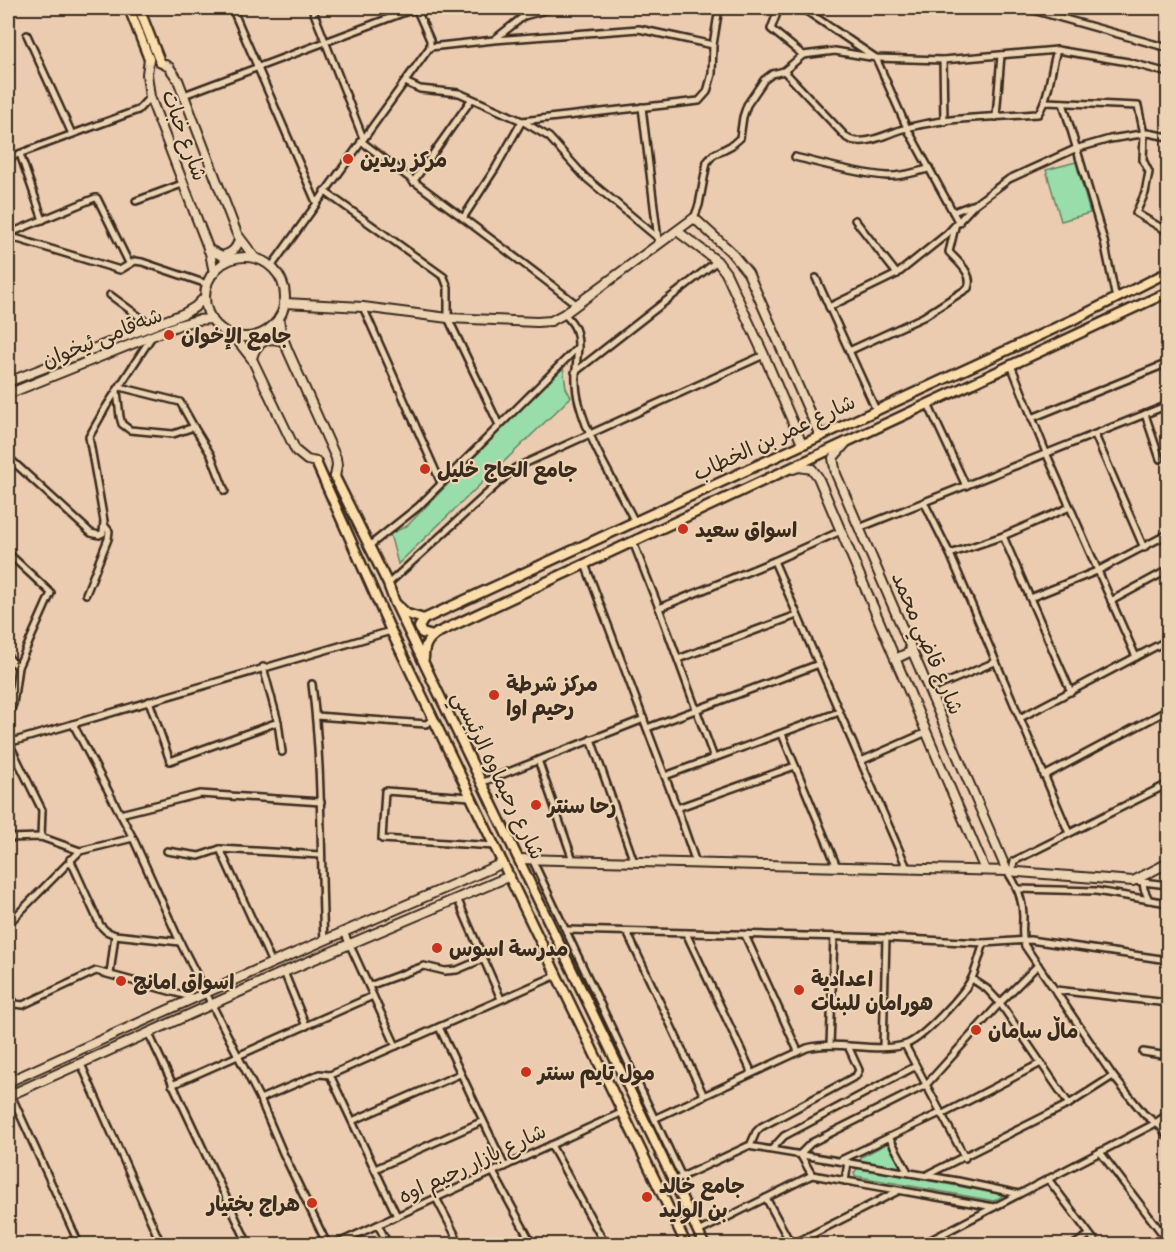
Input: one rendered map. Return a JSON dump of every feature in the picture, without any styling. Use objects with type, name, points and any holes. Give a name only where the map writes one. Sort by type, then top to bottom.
[{"type":"main road","name":"شارع خبات","points":[[129,8],[148,59]]},
{"type":"main road","name":"شارع خبات","points":[[139,8],[160,62]]},
{"type":"main road","name":"شارع عمر بن الخطاب","points":[[423,619],[1116,299],[1168,272]]},
{"type":"main road","name":"شارع عمر بن الخطاب","points":[[433,636],[1168,292]]},
{"type":"main road","points":[[1037,335],[1044,350]]},
{"type":"main road","points":[[967,368],[974,382]]},
{"type":"main road","name":"شارع رحيماوه الرئيسي","points":[[316,462],[391,631],[686,1245]]},
{"type":"main road","name":"شارع رحيماوه الرئيسي","points":[[335,477],[519,859],[678,1179],[704,1245]]},
{"type":"main road","points":[[686,498],[693,513]]},
{"type":"main road","points":[[509,580],[517,596]]},
{"type":"main road","points":[[395,603],[407,614],[423,619],[419,627],[422,633],[433,636]]},
{"type":"main road","points":[[425,664],[424,650],[433,636]]},
{"type":"main road","points":[[453,759],[463,763],[467,762],[468,752]]},
{"type":"main road","points":[[463,780],[468,769],[473,769],[478,774]]},
{"type":"street","points":[[232,8],[316,202]]},
{"type":"street","points":[[312,8],[362,139],[413,182],[519,258],[576,304]]},
{"type":"street","points":[[183,94],[324,40],[416,8],[430,40],[430,47],[271,267]]},
{"type":"street","points":[[494,40],[524,16],[553,8]]},
{"type":"street","points":[[522,121],[699,101],[707,92],[712,74],[713,45],[719,8]]},
{"type":"street","points":[[779,8],[771,29],[803,56]]},
{"type":"street","points":[[802,8],[876,58],[907,128],[953,212],[957,225],[949,252]]},
{"type":"street","points":[[1026,8],[1168,48]]},
{"type":"street","points":[[430,47],[639,29],[713,45]]},
{"type":"street","points":[[27,35],[72,134]]},
{"type":"street","points":[[784,71],[847,138],[853,141],[873,139],[907,128],[944,122],[1038,114],[1046,102],[1050,71],[1057,50]]},
{"type":"street","points":[[284,303],[363,307],[448,318],[551,321],[564,314],[658,242],[694,218],[699,206],[707,162],[713,155],[740,138],[743,117],[752,95],[764,80],[772,74],[784,71],[803,56],[835,51],[876,58],[943,60],[1057,50],[1128,62],[1168,73]]},
{"type":"street","points":[[996,117],[1001,55]]},
{"type":"street","name":"شارع خبات","points":[[148,59],[150,97],[208,249],[214,273]]},
{"type":"street","points":[[943,60],[944,122]]},
{"type":"street","name":"شارع خبات","points":[[160,62],[172,71],[239,239],[256,259]]},
{"type":"street","points":[[405,82],[420,88],[459,93],[522,121],[549,137],[585,177],[658,242]]},
{"type":"street","points":[[8,158],[138,110],[150,97]]},
{"type":"street","points":[[413,182],[471,100]]},
{"type":"street","points":[[1046,102],[1138,106],[1144,134],[1143,160],[1149,172],[1145,193],[1136,213],[1168,232]]},
{"type":"street","points":[[1063,103],[1104,241],[1116,299]]},
{"type":"street","points":[[642,107],[658,242]]},
{"type":"street","points":[[463,218],[495,169],[522,121]]},
{"type":"street","points":[[829,307],[897,274],[957,225],[974,205],[1009,179],[1075,149],[1144,134],[1168,136]]},
{"type":"street","points":[[20,154],[44,220]]},
{"type":"street","points":[[795,157],[887,176],[904,175],[928,169]]},
{"type":"street","points":[[135,201],[182,184]]},
{"type":"street","points":[[324,191],[444,277],[448,288],[448,318],[499,425]]},
{"type":"street","points":[[8,235],[98,198],[129,263]]},
{"type":"street","points":[[953,212],[974,205]]},
{"type":"street","points":[[694,218],[730,252],[748,273],[820,436]]},
{"type":"street","points":[[855,220],[897,274]]},
{"type":"street","points":[[677,231],[717,261],[726,273],[802,444]]},
{"type":"street","points":[[8,235],[120,270],[129,263],[142,262],[207,284]]},
{"type":"street","points":[[208,249],[222,256],[231,253],[236,248],[239,239]]},
{"type":"street","points":[[849,351],[923,317],[968,288],[970,276],[939,240]]},
{"type":"street","points":[[234,259],[256,259],[271,267],[283,287],[284,303],[279,318],[264,332],[244,337],[234,336],[221,329],[207,309],[205,297],[207,284],[214,273],[221,265],[234,259]]},
{"type":"street","points":[[575,372],[717,261]]},
{"type":"street","points":[[816,278],[876,410]]},
{"type":"street","points":[[110,296],[152,326]]},
{"type":"street","points":[[8,373],[8,382],[191,310],[205,297]]},
{"type":"street","points":[[363,307],[441,483]]},
{"type":"street","points":[[191,310],[197,314],[197,320]]},
{"type":"street","points":[[564,314],[574,324],[578,334],[575,372],[578,402],[590,434],[635,522]]},
{"type":"street","name":"شارع رحيماوه الرئيسي","points":[[279,318],[284,342],[336,458],[335,477]]},
{"type":"street","name":"شەقامی ئیخوان","points":[[8,394],[153,335],[197,320],[212,319]]},
{"type":"street","points":[[8,457],[91,532],[101,534],[105,526],[89,437],[153,335]]},
{"type":"street","name":"شارع رحيماوه الرئيسي","points":[[234,336],[252,358],[296,451],[303,458],[316,462]]},
{"type":"street","points":[[252,358],[253,351],[263,341],[278,339],[284,342]]},
{"type":"street","points":[[369,546],[418,507],[578,347]]},
{"type":"street","points":[[388,584],[515,468],[764,355]]},
{"type":"street","points":[[1032,418],[1168,363]]},
{"type":"street","points":[[1011,365],[1047,455],[1136,657]]},
{"type":"street","points":[[118,389],[122,424],[130,430],[173,434],[194,427]]},
{"type":"street","points":[[118,389],[180,402],[211,455],[225,491]]},
{"type":"street","points":[[928,404],[966,486]]},
{"type":"street","points":[[859,528],[1168,405]]},
{"type":"street","points":[[1145,414],[1160,459]]},
{"type":"street","points":[[1095,435],[1144,548]]},
{"type":"street","name":"شارع قاضي محمد","points":[[857,437],[838,450],[833,463],[912,651],[1010,871]]},
{"type":"street","name":"شارع قاضي محمد","points":[[783,472],[799,468],[812,470],[818,477],[986,870]]},
{"type":"street","points":[[924,502],[950,554],[1069,833]]},
{"type":"street","points":[[950,554],[1003,536],[1070,507]]},
{"type":"street","points":[[86,594],[108,539],[109,531],[105,526]]},
{"type":"street","points":[[659,608],[841,531]]},
{"type":"street","points":[[1030,598],[1097,571],[1168,534]]},
{"type":"street","points":[[1003,536],[1071,692]]},
{"type":"street","points":[[633,542],[714,758]]},
{"type":"street","points":[[8,553],[51,593],[18,667],[8,717]]},
{"type":"street","points":[[774,561],[907,868]]},
{"type":"street","points":[[585,564],[696,863]]},
{"type":"street","points":[[1111,601],[1168,570]]},
{"type":"street","points":[[678,659],[797,615]]},
{"type":"street","points":[[41,837],[42,810],[8,742],[391,631]]},
{"type":"street","points":[[1020,718],[1168,640]]},
{"type":"street","points":[[895,659],[912,651]]},
{"type":"street","points":[[8,657],[18,667]]},
{"type":"street","points":[[929,690],[995,662]]},
{"type":"street","points":[[647,728],[819,664]]},
{"type":"street","points":[[263,667],[278,722],[282,752]]},
{"type":"street","points":[[312,684],[321,802],[324,941]]},
{"type":"street","points":[[149,701],[171,761],[278,722]]},
{"type":"street","points":[[1044,776],[1168,710]]},
{"type":"street","points":[[665,776],[839,712]]},
{"type":"street","points":[[316,716],[426,724],[434,719]]},
{"type":"street","points":[[483,782],[644,719]]},
{"type":"street","points":[[73,724],[133,838],[180,942],[260,1099],[327,1245]]},
{"type":"street","points":[[861,761],[927,732]]},
{"type":"street","points":[[782,734],[837,867]]},
{"type":"street","points":[[591,739],[634,862]]},
{"type":"street","points":[[538,760],[573,860]]},
{"type":"street","points":[[677,808],[795,766]]},
{"type":"street","points":[[1168,784],[1014,861],[1010,871],[1022,903],[1023,940],[1113,1076],[1154,1124],[1168,1128]]},
{"type":"street","points":[[471,797],[385,791],[382,839],[495,846]]},
{"type":"street","points":[[120,814],[200,794],[321,802]]},
{"type":"street","points":[[8,838],[41,837],[80,851]]},
{"type":"street","points":[[8,924],[80,851],[133,838]]},
{"type":"street","points":[[167,851],[199,856],[220,849],[321,855]]},
{"type":"street","points":[[220,849],[272,963]]},
{"type":"street","points":[[70,859],[100,925],[106,931],[180,942]]},
{"type":"street","points":[[519,859],[986,870],[1133,880],[1168,885]]},
{"type":"street","points":[[532,859],[656,1118],[678,1179],[750,1146],[841,1160],[1019,1194]]},
{"type":"street","points":[[8,1082],[197,999],[272,963],[503,863]]},
{"type":"street","points":[[1133,880],[1168,863]]},
{"type":"street","points":[[492,869],[498,881]]},
{"type":"street","points":[[79,1245],[9,1096],[284,972],[510,876]]},
{"type":"street","points":[[1143,882],[1149,900]]},
{"type":"street","points":[[1018,889],[1096,891],[1168,903]]},
{"type":"street","points":[[457,898],[501,999]]},
{"type":"street","points":[[567,930],[886,938],[984,943],[1023,940],[1168,960]]},
{"type":"street","points":[[344,932],[396,1046]]},
{"type":"street","points":[[627,932],[704,1095]]},
{"type":"street","points":[[686,933],[752,1073]]},
{"type":"street","points":[[110,974],[115,934]]},
{"type":"street","points":[[745,935],[798,1051]]},
{"type":"street","points":[[830,1045],[834,937]]},
{"type":"street","points":[[883,1047],[886,938]]},
{"type":"street","points":[[656,1118],[813,1046],[905,1045],[949,1008],[972,979],[984,943]]},
{"type":"street","points":[[369,986],[424,966],[445,972],[457,970],[483,959]]},
{"type":"street","points":[[801,1154],[811,1143],[926,1085],[1038,964]]},
{"type":"street","points":[[8,992],[15,1004],[23,1005],[96,971],[197,999]]},
{"type":"street","points":[[284,972],[306,1026]]},
{"type":"street","points":[[260,1099],[319,1074],[330,1075],[556,975]]},
{"type":"street","points":[[972,979],[987,989],[1000,1003],[1069,1104]]},
{"type":"street","points":[[1056,990],[1168,1003]]},
{"type":"street","points":[[172,1085],[373,996]]},
{"type":"street","points":[[439,1027],[505,1167]]},
{"type":"street","points":[[149,1034],[248,1245]]},
{"type":"street","points":[[905,1045],[964,1158]]},
{"type":"street","points":[[750,1146],[756,1132],[761,1127],[856,1076],[859,1070],[848,1046]]},
{"type":"street","points":[[1143,1052],[1168,1056]]},
{"type":"street","points":[[841,1160],[940,1114],[1041,1063]]},
{"type":"street","points":[[81,1064],[161,1245]]},
{"type":"street","points":[[772,1149],[784,1136],[916,1066]]},
{"type":"street","points":[[352,1121],[460,1074]]},
{"type":"street","points":[[330,1075],[397,1216]]},
{"type":"street","points":[[926,1176],[1069,1104],[1113,1076]]},
{"type":"street","points":[[923,1245],[1154,1124],[1165,1116],[1168,1096]]},
{"type":"street","name":"شارع بازار رحيم اوه","points":[[336,1245],[623,1112]]},
{"type":"street","points":[[375,1169],[483,1121]]},
{"type":"street","points":[[1161,1127],[1168,1137]]},
{"type":"street","points":[[889,1137],[908,1172]]},
{"type":"street","points":[[551,1145],[605,1245]]},
{"type":"street","points":[[1100,1152],[1168,1241]]},
{"type":"street","points":[[801,1154],[812,1175]]},
{"type":"street","points":[[845,1181],[848,1162]]},
{"type":"street","points":[[493,1172],[532,1245]]},
{"type":"street","points":[[698,1232],[812,1175],[994,1207]]},
{"type":"street","points":[[1048,1179],[1097,1245]]},
{"type":"street","points":[[766,1198],[792,1245],[900,1191]]},
{"type":"street","points":[[436,1198],[460,1245]]},
{"type":"street","points":[[378,1225],[388,1245]]},
{"type":"street","points":[[1075,1245],[1089,1235]]},
{"type":"green space","points":[[1076,162],[1090,213],[1061,221],[1046,170]]},
{"type":"green space","points":[[563,366],[566,388],[571,397],[398,564],[390,534],[407,526]]},
{"type":"green space","points":[[888,1143],[900,1169],[861,1162],[861,1157]]},
{"type":"green space","points":[[858,1167],[1004,1195],[994,1201],[855,1176],[854,1173]]},
{"type":"place","name":"مركز ريدين","points":[[348,159]]},
{"type":"place","name":"جامع الإخوان","points":[[169,335]]},
{"type":"place","name":"جامع الحاج خليل","points":[[425,469]]},
{"type":"place","name":"اسواق سعيد","points":[[683,529]]},
{"type":"place","name":"مركز شرطة رحيم اوا","points":[[494,695]]},
{"type":"place","name":"رحا سنتر","points":[[536,805]]},
{"type":"place","name":"مدرسة اسوس","points":[[437,948]]},
{"type":"place","name":"اسواق امانج","points":[[121,981]]},
{"type":"place","name":"اعدادية هورامان للبنات","points":[[799,990]]},
{"type":"place","name":"ماڵ سامان","points":[[976,1030]]},
{"type":"place","name":"مول تايم سنتر","points":[[526,1072]]},
{"type":"place","name":"جامع خالد بن الوليد","points":[[647,1197]]},
{"type":"place","name":"هراج بختيار","points":[[312,1203]]}]
